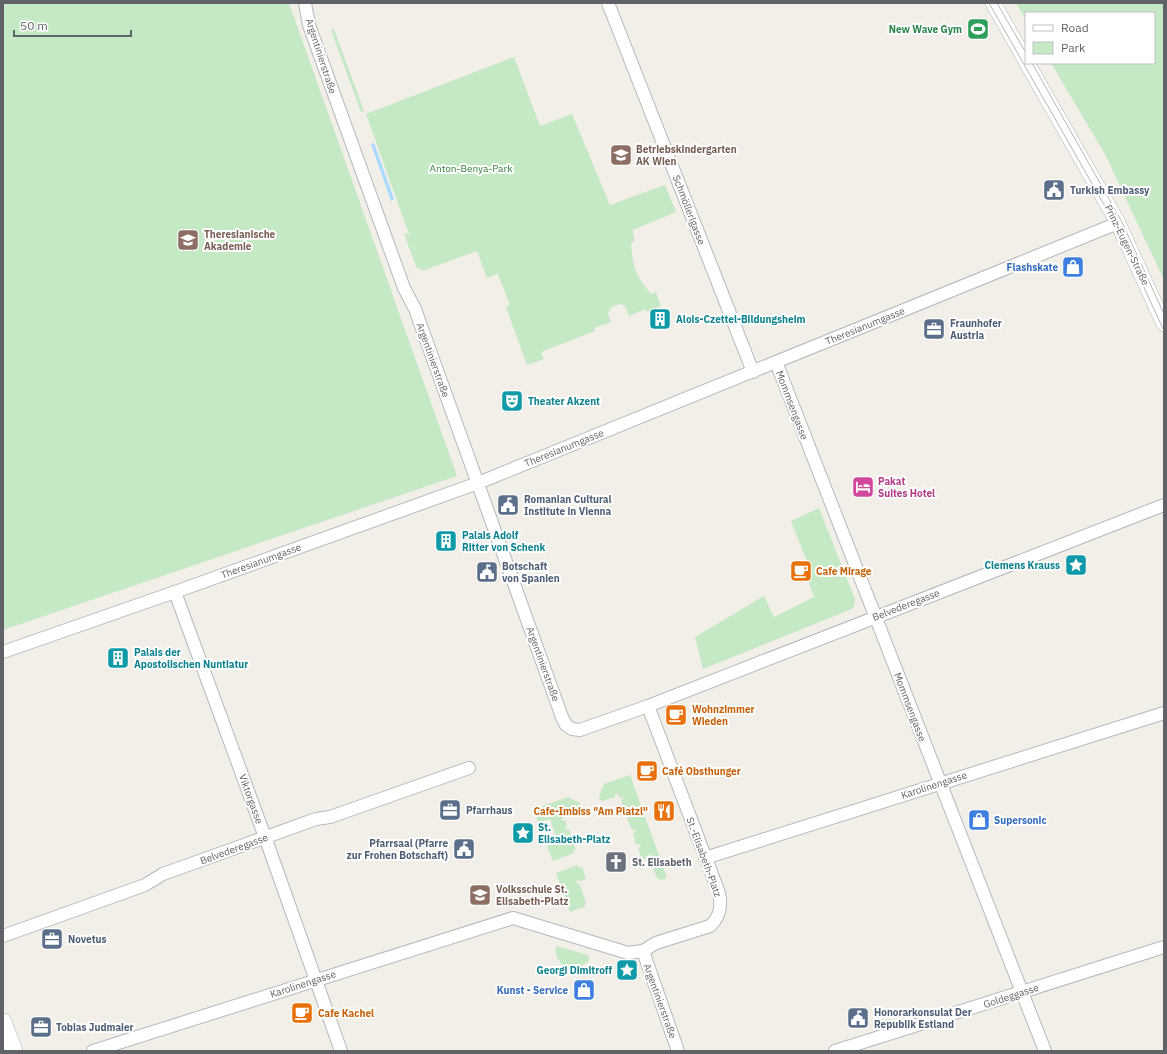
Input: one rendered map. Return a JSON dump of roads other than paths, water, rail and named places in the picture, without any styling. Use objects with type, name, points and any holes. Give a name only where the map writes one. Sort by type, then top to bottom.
[{"type":"main road","points":[[3,1022],[14,1051]]},
{"type":"street","name":"Schmöllerlgasse","points":[[608,3],[753,372]]},
{"type":"street","name":"Prinz-Eugen-Straße","points":[[993,3],[1025,59]]},
{"type":"street","name":"Argentinierstraße","points":[[309,4],[309,25],[404,288],[415,309],[562,717],[566,725],[572,729],[580,730],[648,706]]},
{"type":"street","name":"Prinz-Eugen-Straße","points":[[1028,64],[1118,223],[1164,324]]},
{"type":"street","name":"Theresianumgasse","points":[[3,652],[478,483],[1118,223]]},
{"type":"street","name":"Mommsengasse","points":[[776,362],[1045,1051]]},
{"type":"street","name":"Belvederegasse","points":[[648,706],[1164,505]]},
{"type":"street","name":"Viktorgasse","points":[[175,592],[341,1051]]},
{"type":"street","name":"St.-Elisabeth-Platz","points":[[513,918],[624,952],[633,953],[643,951],[656,943],[706,928],[714,922],[720,910],[720,899],[648,706]]},
{"type":"street","name":"Karolinengasse","points":[[705,858],[1164,713]]},
{"type":"street","name":"Belvederegasse","points":[[3,936],[145,885],[163,874],[316,819],[330,817],[469,768]]},
{"type":"street","name":"Karolinengasse","points":[[93,1051],[513,918]]},
{"type":"street","name":"Goldeggasse","points":[[835,1051],[1164,947]]},
{"type":"street","name":"Argentinierstraße","points":[[643,951],[678,1051]]},
{"type":"water","points":[[374,143],[394,199],[391,201],[371,144]]},
{"type":"tram line","points":[[989,3],[1115,224],[1164,331]]},
{"type":"tram line","points":[[997,3],[1025,51]]},
{"type":"tram line","points":[[1033,64],[1121,220],[1164,314]]},
{"type":"place","name":"New Wave Gym","points":[[978,29]]},
{"type":"place","name":"Betriebskindergarten AK Wien","points":[[621,155]]},
{"type":"place","name":"Turkish Embassy","points":[[1054,190]]},
{"type":"place","name":"Theresianische Akademie","points":[[188,240]]},
{"type":"place","name":"Flashskate","points":[[1073,267]]},
{"type":"place","name":"Alois-Czettel-Bildungsheim","points":[[660,319]]},
{"type":"place","name":"Fraunhofer Austria","points":[[934,329]]},
{"type":"place","name":"Theater Akzent","points":[[512,401]]},
{"type":"place","name":"Pakat Suites Hotel","points":[[863,487]]},
{"type":"place","name":"Romanian Cultural Institute in Vienna","points":[[508,505]]},
{"type":"place","name":"Palais Adolf Ritter von Schenk","points":[[446,541]]},
{"type":"place","name":"Clemens Krauss","points":[[1076,565]]},
{"type":"place","name":"Cafe Mirage","points":[[801,571]]},
{"type":"place","name":"Botschaft von Spanien","points":[[487,572]]},
{"type":"place","name":"Palais der Apostolischen Nuntiatur","points":[[118,658]]},
{"type":"place","name":"Wohnzimmer Wieden","points":[[676,715]]},
{"type":"place","name":"Café Obsthunger","points":[[647,771]]},
{"type":"place","name":"Pfarrhaus","points":[[450,810]]},
{"type":"place","name":"Cafe-Imbiss \"Am Platzl\"","points":[[664,811]]},
{"type":"place","name":"Supersonic","points":[[979,820]]},
{"type":"place","name":"St. Elisabeth-Platz","points":[[523,833]]},
{"type":"place","name":"Pfarrsaal (Pfarre zur Frohen Botschaft)","points":[[464,849]]},
{"type":"place","name":"St. Elisabeth","points":[[616,862]]},
{"type":"place","name":"Volksschule St. Elisabeth-Platz","points":[[480,895]]},
{"type":"place","name":"Novetus","points":[[52,939]]},
{"type":"place","name":"Georgi Dimitroff","points":[[627,970]]},
{"type":"place","name":"Kunst - Service","points":[[584,990]]},
{"type":"place","name":"Cafe Kachel","points":[[302,1013]]},
{"type":"place","name":"Honorarkonsulat Der Republik Estland","points":[[858,1018]]},
{"type":"place","name":"Tobias Judmaier","points":[[41,1027]]},
{"type":"park label","name":"Anton-Benya-Park","points":[[471,168]]}]
